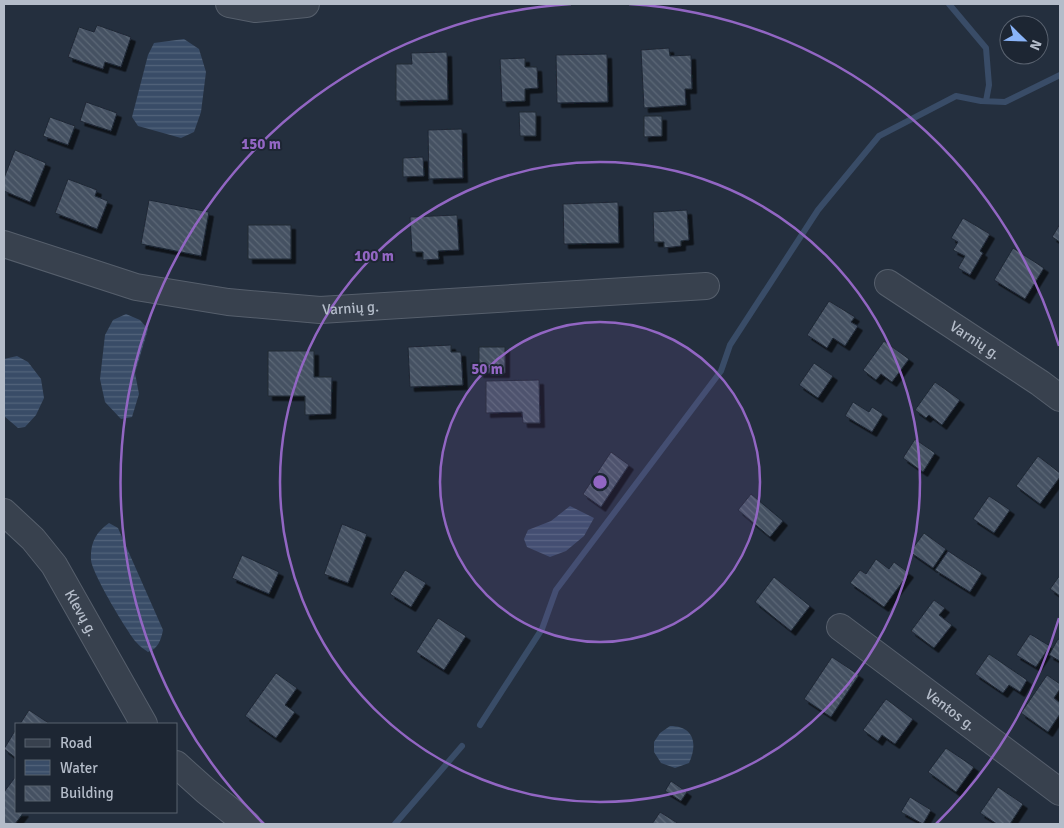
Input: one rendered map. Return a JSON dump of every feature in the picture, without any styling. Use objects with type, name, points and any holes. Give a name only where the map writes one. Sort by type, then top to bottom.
[{"type":"street","points":[[229,4],[255,9],[306,4]]},
{"type":"street","name":"Varnių g.","points":[[4,244],[136,287],[228,302],[320,310],[706,286]]},
{"type":"street","name":"Varnių g.","points":[[888,283],[1060,398]]},
{"type":"street","name":"Klevų g.","points":[[4,512],[33,539],[54,565],[143,723]]},
{"type":"street","name":"Ventos g.","points":[[840,627],[1060,792]]},
{"type":"street","points":[[178,766],[247,824]]},
{"type":"water","points":[[184,39],[199,49],[206,72],[201,112],[194,132],[181,138],[138,126],[132,117],[148,55],[154,43]]},
{"type":"water","points":[[126,314],[140,320],[148,329],[135,373],[139,394],[132,417],[121,419],[105,402],[100,379],[105,335],[113,320]]},
{"type":"water","points":[[17,356],[28,362],[41,379],[44,398],[36,415],[25,427],[18,428],[4,416],[4,359]]},
{"type":"water","points":[[570,506],[594,518],[584,536],[566,551],[550,557],[527,547],[524,539],[528,530],[551,521]]},
{"type":"water","points":[[109,523],[118,528],[163,630],[158,644],[148,652],[137,643],[125,626],[93,567],[91,554],[93,543],[97,534]]},
{"type":"water","points":[[670,726],[684,729],[692,737],[693,743],[692,756],[689,763],[675,768],[661,763],[654,752],[654,742],[660,733]]},
{"type":"building","points":[[97,25],[131,37],[121,67],[105,62],[103,69],[68,57],[79,27],[94,32]]},
{"type":"building","points":[[669,48],[670,56],[691,55],[692,89],[685,89],[686,105],[644,108],[641,50]]},
{"type":"building","points":[[447,52],[448,100],[396,101],[396,64],[412,64],[411,53]]},
{"type":"building","points":[[607,54],[608,102],[557,103],[556,55]]},
{"type":"building","points":[[525,58],[525,67],[537,67],[538,88],[525,89],[525,101],[502,102],[500,59]]},
{"type":"building","points":[[86,102],[117,113],[111,131],[80,121]]},
{"type":"building","points":[[519,112],[536,112],[536,136],[520,136]]},
{"type":"building","points":[[644,116],[662,116],[662,136],[644,137]]},
{"type":"building","points":[[50,117],[75,126],[68,145],[43,136]]},
{"type":"building","points":[[462,129],[463,178],[429,179],[428,130]]},
{"type":"building","points":[[15,150],[46,163],[30,202],[4,191],[4,178]]},
{"type":"building","points":[[423,157],[424,176],[403,177],[403,158]]},
{"type":"building","points":[[68,179],[97,190],[95,196],[108,201],[97,229],[55,213]]},
{"type":"building","points":[[149,200],[209,212],[201,256],[141,244]]},
{"type":"building","points":[[618,202],[619,243],[564,244],[563,204]]},
{"type":"building","points":[[687,210],[689,240],[681,241],[681,246],[664,248],[664,242],[654,242],[653,212]]},
{"type":"building","points":[[457,215],[459,250],[438,251],[439,259],[423,260],[423,252],[412,252],[410,217]]},
{"type":"building","points":[[963,218],[990,234],[980,251],[983,253],[970,275],[958,268],[965,256],[953,250],[958,242],[951,238]]},
{"type":"building","points":[[1060,224],[1060,242],[1052,237]]},
{"type":"building","points":[[248,225],[291,225],[291,259],[248,259]]},
{"type":"building","points":[[1013,248],[1044,268],[1025,299],[994,280]]},
{"type":"building","points":[[829,301],[855,317],[851,322],[858,326],[845,346],[833,338],[827,348],[807,335]]},
{"type":"building","points":[[884,341],[909,359],[892,382],[881,374],[876,380],[863,370]]},
{"type":"building","points":[[451,345],[451,352],[461,352],[463,385],[410,387],[408,347]]},
{"type":"building","points":[[479,347],[505,347],[505,373],[479,373]]},
{"type":"building","points":[[268,351],[314,351],[314,377],[332,377],[331,414],[305,415],[305,396],[268,396]]},
{"type":"building","points":[[814,363],[833,376],[818,398],[799,385]]},
{"type":"building","points":[[539,380],[540,423],[523,423],[522,412],[486,413],[486,381]]},
{"type":"building","points":[[935,382],[960,400],[942,425],[929,415],[926,418],[915,410]]},
{"type":"building","points":[[853,402],[869,412],[872,407],[883,414],[872,432],[845,416]]},
{"type":"building","points":[[915,439],[935,453],[923,472],[903,458]]},
{"type":"building","points":[[611,452],[629,465],[601,507],[583,494]]},
{"type":"building","points":[[1038,456],[1060,473],[1060,477],[1040,504],[1016,486]]},
{"type":"building","points":[[751,494],[783,521],[770,537],[738,510]]},
{"type":"building","points":[[989,496],[1010,510],[994,533],[973,519]]},
{"type":"building","points":[[342,524],[367,534],[348,583],[324,574]]},
{"type":"building","points":[[924,533],[946,549],[933,568],[910,552]]},
{"type":"building","points":[[948,551],[982,573],[970,592],[935,570]]},
{"type":"building","points":[[242,555],[279,572],[269,594],[232,578]]},
{"type":"building","points":[[876,559],[889,569],[894,562],[909,573],[884,607],[850,583],[860,570],[866,574]]},
{"type":"building","points":[[405,570],[426,583],[411,607],[390,594]]},
{"type":"building","points":[[1060,575],[1060,596],[1050,589]]},
{"type":"building","points":[[774,577],[810,606],[791,631],[755,602]]},
{"type":"building","points":[[934,600],[945,608],[939,615],[952,625],[934,648],[911,631]]},
{"type":"building","points":[[438,618],[466,636],[444,670],[416,652]]},
{"type":"building","points":[[1030,634],[1050,646],[1036,667],[1016,655]]},
{"type":"building","points":[[1058,639],[1060,640],[1060,661],[1049,655]]},
{"type":"building","points":[[989,654],[1027,680],[1020,692],[1009,685],[1003,693],[975,674]]},
{"type":"building","points":[[832,657],[859,675],[831,717],[804,699]]},
{"type":"building","points":[[276,673],[297,688],[285,705],[295,712],[276,738],[245,716]]},
{"type":"building","points":[[1047,675],[1060,684],[1060,689],[1054,698],[1060,703],[1060,714],[1048,732],[1021,713]]},
{"type":"building","points":[[886,699],[913,719],[895,744],[882,735],[878,741],[863,730]]},
{"type":"building","points":[[29,710],[48,723],[21,723]]},
{"type":"building","points":[[15,731],[15,757],[4,749]]},
{"type":"building","points":[[946,748],[974,767],[956,792],[928,772]]},
{"type":"building","points":[[15,777],[15,813],[23,813],[15,824],[4,824],[4,792]]},
{"type":"building","points":[[671,781],[687,792],[681,801],[665,791]]},
{"type":"building","points":[[998,787],[1023,804],[1010,824],[997,824],[980,813]]},
{"type":"building","points":[[910,797],[931,810],[923,824],[901,812]]},
{"type":"building","points":[[660,812],[679,824],[652,824]]},
{"type":"waterway","points":[[949,4],[986,48],[989,85],[986,101]]},
{"type":"waterway","points":[[480,725],[542,629],[556,590],[721,371],[730,345],[818,210],[879,136],[956,96],[981,101],[1005,102],[1060,75]]},
{"type":"waterway","points":[[395,824],[462,746]]}]
